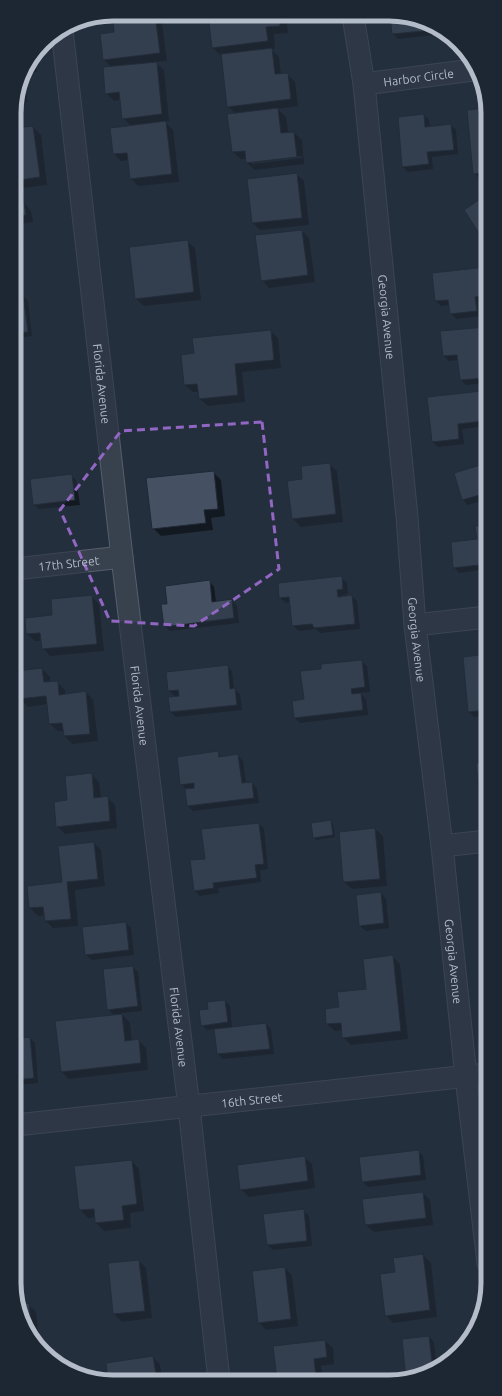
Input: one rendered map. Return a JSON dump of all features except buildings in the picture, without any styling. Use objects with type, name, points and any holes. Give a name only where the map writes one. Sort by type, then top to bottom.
[{"type":"street","name":"Georgia Avenue","points":[[354,21],[364,84],[407,517],[415,625],[442,846],[481,1204]]},
{"type":"street","name":"Florida Avenue","points":[[63,36],[122,557],[189,1107],[219,1375]]},
{"type":"street","name":"Harbor Circle","points":[[364,84],[471,70]]},
{"type":"street","name":"17th Street","points":[[21,568],[122,557]]},
{"type":"street","points":[[415,625],[481,618]]},
{"type":"street","points":[[442,846],[481,842]]},
{"type":"street","name":"16th Street","points":[[21,1124],[481,1075]]},
{"type":"highlighted area","points":[[262,422],[279,569],[194,626],[110,621],[60,510],[121,431]]}]
